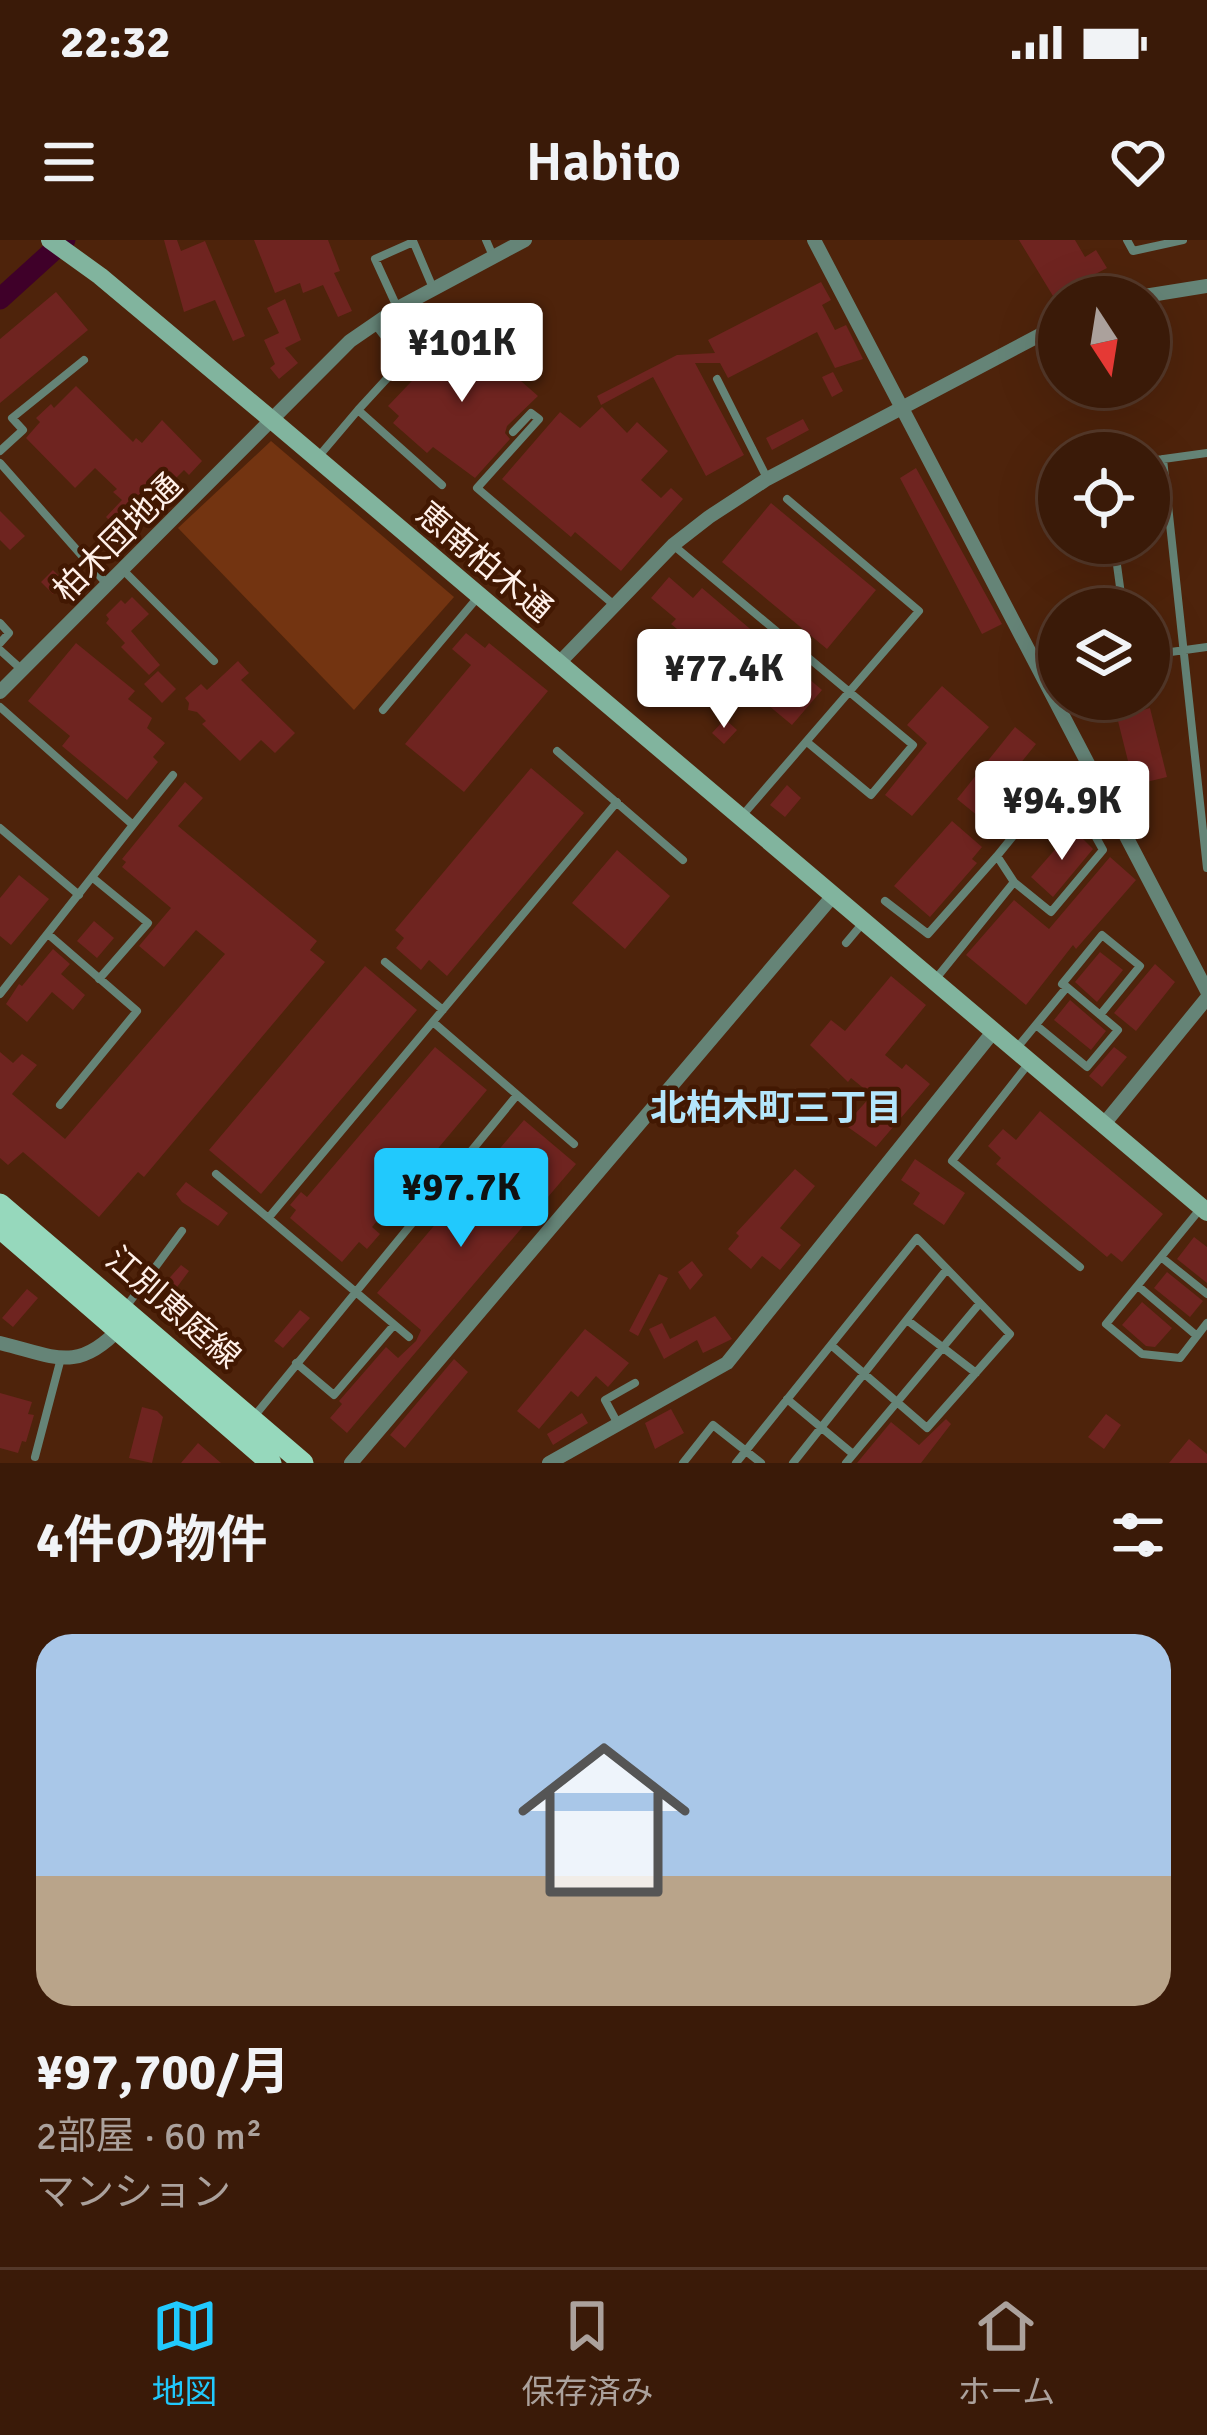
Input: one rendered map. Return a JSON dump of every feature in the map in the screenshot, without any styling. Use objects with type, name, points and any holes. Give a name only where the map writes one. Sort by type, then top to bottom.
[{"type":"main road","name":"江別恵庭線","points":[[0,1204],[246,1427],[303,1463]]},
{"type":"main road","name":"江別恵庭線","points":[[0,1228],[123,1318]]},
{"type":"main road","name":"江別恵庭線","points":[[246,1427],[272,1463]]},
{"type":"street","name":"恵南柏木通","points":[[50,240],[273,421],[1205,1209]]},
{"type":"street","name":"柏木団地通","points":[[0,692],[350,341],[398,308],[525,240]]},
{"type":"street","points":[[814,240],[1207,994],[1104,1124]]},
{"type":"street","points":[[1170,292],[1207,286]]},
{"type":"street","points":[[560,663],[673,545],[767,479],[1038,336]]},
{"type":"street","points":[[351,1463],[832,896]]},
{"type":"street","points":[[549,1463],[727,1363],[993,1032]]},
{"type":"street","points":[[0,1343],[62,1358],[99,1350],[123,1318]]},
{"type":"lane","points":[[486,240],[494,257]]},
{"type":"lane","points":[[1127,240],[1133,250],[1184,240]]},
{"type":"lane","points":[[398,308],[375,260],[413,241],[434,289]]},
{"type":"lane","points":[[317,458],[403,361],[374,323]]},
{"type":"lane","points":[[0,451],[23,430],[12,418],[84,360]]},
{"type":"lane","points":[[717,380],[767,479]]},
{"type":"lane","points":[[358,410],[442,485]]},
{"type":"lane","points":[[513,432],[531,413],[538,419],[477,488],[614,605]]},
{"type":"lane","points":[[1170,458],[1207,453]]},
{"type":"lane","points":[[0,463],[107,584]]},
{"type":"lane","points":[[740,818],[919,611],[788,499]]},
{"type":"lane","points":[[1170,532],[1207,868]]},
{"type":"lane","points":[[673,545],[913,745],[871,795],[807,742]]},
{"type":"lane","points":[[122,569],[214,661]]},
{"type":"lane","points":[[383,710],[479,596]]},
{"type":"lane","points":[[0,623],[9,633],[0,646],[22,670]]},
{"type":"lane","points":[[1170,652],[1207,647]]},
{"type":"lane","points":[[0,707],[133,825]]},
{"type":"lane","points":[[1193,743],[1207,741]]},
{"type":"lane","points":[[557,751],[683,860]]},
{"type":"lane","points":[[0,994],[4,981],[48,934],[173,775]]},
{"type":"lane","points":[[885,901],[928,934],[1062,776],[1103,850],[1051,912],[1014,882],[997,856]]},
{"type":"lane","points":[[270,1216],[617,802]]},
{"type":"lane","points":[[0,828],[79,895]]},
{"type":"lane","points":[[93,878],[148,922],[99,979]]},
{"type":"lane","points":[[933,982],[1014,882]]},
{"type":"lane","points":[[845,943],[863,923]]},
{"type":"lane","points":[[48,934],[136,1011],[60,1105]]},
{"type":"lane","points":[[1036,1025],[1087,1067],[1118,1030],[1062,984],[1102,935],[1140,966],[1100,1015]]},
{"type":"lane","points":[[385,962],[443,1010]]},
{"type":"lane","points":[[1067,987],[1036,1025],[1022,1056],[952,1161],[1080,1267]]},
{"type":"lane","points":[[433,1022],[574,1144]]},
{"type":"lane","points":[[246,1427],[517,1095]]},
{"type":"lane","points":[[216,1174],[409,1337]]},
{"type":"lane","points":[[1205,1209],[1106,1324],[1142,1354],[1180,1358],[1207,1323]]},
{"type":"lane","points":[[123,1318],[182,1231]]},
{"type":"lane","points":[[736,1463],[917,1238],[1010,1334],[927,1428],[831,1345]]},
{"type":"lane","points":[[1161,1257],[1207,1294]]},
{"type":"lane","points":[[793,1463],[946,1269]]},
{"type":"lane","points":[[1138,1286],[1197,1336]]},
{"type":"lane","points":[[846,1463],[980,1303]]},
{"type":"lane","points":[[907,1320],[976,1373]]},
{"type":"lane","points":[[296,1363],[334,1395],[394,1324]]},
{"type":"lane","points":[[35,1457],[62,1358]]},
{"type":"lane","points":[[618,1424],[605,1400],[634,1383]]},
{"type":"lane","points":[[788,1399],[853,1454]]},
{"type":"lane","points":[[683,1463],[713,1425],[761,1463]]},
{"type":"shaded area","points":[[271,441],[454,597],[354,710],[178,528]]},
{"type":"building","points":[[164,240],[177,240],[181,251],[205,241],[245,336],[233,341],[215,300],[184,312]]},
{"type":"building","points":[[254,240],[328,240],[340,271],[334,273],[352,311],[338,317],[323,285],[303,293],[300,283],[275,293]]},
{"type":"building","points":[[1019,240],[1075,240],[1085,257],[1096,250],[1107,268],[1092,276],[1041,276]]},
{"type":"building","points":[[821,282],[831,300],[822,305],[835,330],[846,325],[863,359],[835,368],[817,332],[728,378],[720,363],[695,363],[744,455],[706,476],[653,377],[601,405],[597,396],[677,355],[715,353],[708,340]]},
{"type":"building","points":[[56,292],[88,330],[0,403],[0,339]]},
{"type":"building","points":[[285,299],[301,340],[285,348],[298,363],[279,379],[270,368],[275,364],[264,340],[279,333],[267,308]]},
{"type":"building","points":[[483,328],[499,341],[483,360],[507,381],[513,374],[538,396],[507,426],[510,439],[475,478],[433,447],[427,453],[393,423],[399,416],[388,406],[451,340],[464,351]]},
{"type":"building","points":[[833,372],[843,391],[832,397],[822,377]]},
{"type":"building","points":[[76,386],[133,442],[136,438],[142,443],[162,420],[202,461],[189,475],[184,470],[127,527],[119,519],[114,525],[106,517],[122,500],[95,468],[75,488],[26,438],[40,422],[36,418]]},
{"type":"building","points":[[602,407],[627,433],[637,422],[668,451],[641,480],[661,498],[671,488],[683,499],[621,571],[575,532],[571,537],[502,479],[560,412],[580,428]]},
{"type":"building","points":[[803,419],[809,430],[772,450],[766,438]]},
{"type":"building","points":[[916,468],[1002,624],[982,634],[900,478]]},
{"type":"building","points":[[771,503],[876,590],[827,649],[722,562]]},
{"type":"building","points":[[0,511],[25,536],[10,550],[0,540]]},
{"type":"building","points":[[53,570],[65,582],[53,594],[41,582]]},
{"type":"building","points":[[669,577],[693,598],[702,588],[822,690],[792,725],[671,624],[676,619],[651,598]]},
{"type":"building","points":[[132,597],[149,614],[131,631],[160,665],[149,675],[121,647],[125,643],[106,623],[106,615],[121,600],[125,604]]},
{"type":"building","points":[[466,633],[485,648],[489,643],[548,691],[464,792],[405,744],[471,665],[452,649]]},
{"type":"building","points":[[76,643],[135,691],[128,699],[152,718],[147,728],[165,743],[153,757],[158,762],[127,800],[62,746],[70,736],[28,701]]},
{"type":"building","points":[[238,661],[249,673],[241,680],[295,733],[275,753],[261,740],[240,761],[202,724],[206,721],[197,712],[188,710],[185,698],[201,684],[207,690]]},
{"type":"building","points":[[158,671],[176,689],[162,703],[144,684]]},
{"type":"building","points":[[942,686],[989,727],[912,816],[885,795],[927,743],[907,725]]},
{"type":"building","points":[[725,719],[737,730],[724,744],[712,733]]},
{"type":"building","points":[[1118,720],[1153,720],[1167,777],[1134,785]]},
{"type":"building","points":[[1015,727],[1036,744],[978,816],[957,799]]},
{"type":"building","points":[[531,768],[584,813],[447,976],[429,960],[421,970],[396,948],[404,938],[395,930]]},
{"type":"building","points":[[185,782],[203,798],[178,826],[317,941],[310,950],[325,962],[144,1177],[138,1172],[99,1217],[23,1152],[8,1165],[0,1158],[0,1052],[13,1063],[22,1054],[37,1065],[12,1094],[65,1139],[225,954],[196,930],[164,967],[139,946],[171,908],[122,867],[126,862],[122,859]]},
{"type":"building","points":[[787,785],[801,798],[785,817],[770,805]]},
{"type":"building","points":[[952,821],[982,847],[972,859],[977,863],[930,917],[894,886]]},
{"type":"building","points":[[1073,829],[1093,849],[1053,897],[1031,877]]},
{"type":"building","points":[[617,850],[670,896],[625,949],[572,903]]},
{"type":"building","points":[[1110,857],[1136,880],[1076,949],[1073,945],[1026,1005],[966,955],[1014,900],[1049,929]]},
{"type":"building","points":[[19,875],[49,899],[11,945],[0,936],[0,898]]},
{"type":"building","points":[[94,921],[114,938],[97,958],[77,941]]},
{"type":"building","points":[[53,949],[70,964],[61,974],[85,995],[73,1010],[52,992],[27,1022],[6,1004]]},
{"type":"building","points":[[1100,952],[1123,970],[1097,1002],[1075,982]]},
{"type":"building","points":[[1155,964],[1175,982],[1136,1031],[1114,1013]]},
{"type":"building","points":[[365,966],[417,1010],[261,1194],[209,1150]]},
{"type":"building","points":[[891,976],[926,1005],[885,1055],[902,1069],[906,1064],[930,1084],[876,1147],[845,1125],[872,1095],[851,1078],[848,1082],[810,1045],[831,1020],[845,1031]]},
{"type":"building","points":[[1070,1000],[1106,1031],[1091,1050],[1054,1020]]},
{"type":"building","points":[[435,1047],[487,1090],[372,1227],[380,1234],[367,1249],[359,1242],[342,1262],[290,1218],[296,1210],[290,1205],[301,1192],[307,1197]]},
{"type":"building","points":[[1114,1047],[1127,1057],[1102,1087],[1089,1076]]},
{"type":"building","points":[[1040,1111],[1163,1214],[1122,1262],[1111,1253],[1107,1257],[996,1164],[1001,1158],[988,1146],[1003,1129],[1016,1140]]},
{"type":"building","points":[[524,1120],[576,1164],[347,1433],[330,1418],[342,1404],[339,1401],[386,1347],[398,1358],[421,1330],[377,1293],[444,1214],[437,1209],[455,1188],[461,1194]]},
{"type":"building","points":[[915,1159],[965,1193],[944,1225],[913,1204],[920,1193],[901,1180]]},
{"type":"building","points":[[795,1169],[815,1186],[780,1228],[801,1245],[780,1270],[762,1256],[751,1269],[728,1249],[739,1236],[736,1233]]},
{"type":"building","points":[[186,1182],[228,1213],[218,1226],[176,1194]]},
{"type":"building","points":[[1194,1237],[1207,1247],[1207,1283],[1177,1259]]},
{"type":"building","points":[[692,1261],[703,1275],[690,1290],[678,1272]]},
{"type":"building","points":[[181,1265],[189,1271],[166,1302],[155,1294]]},
{"type":"building","points":[[1167,1272],[1203,1301],[1190,1317],[1154,1288]]},
{"type":"building","points":[[659,1274],[668,1278],[638,1336],[629,1331]]},
{"type":"building","points":[[27,1289],[38,1298],[13,1327],[2,1318]]},
{"type":"building","points":[[1142,1302],[1172,1328],[1155,1347],[1146,1346],[1122,1325]]},
{"type":"building","points":[[300,1310],[310,1318],[283,1348],[274,1341]]},
{"type":"building","points":[[715,1316],[732,1339],[703,1353],[697,1340],[664,1359],[649,1329],[662,1323],[670,1339]]},
{"type":"building","points":[[585,1329],[629,1363],[608,1387],[596,1376],[578,1397],[571,1391],[539,1429],[517,1411]]},
{"type":"building","points":[[454,1359],[468,1372],[405,1448],[390,1435]]},
{"type":"building","points":[[0,1393],[32,1402],[28,1414],[34,1415],[18,1453],[0,1448]]},
{"type":"building","points":[[142,1407],[163,1417],[152,1463],[129,1458]]},
{"type":"building","points":[[671,1409],[684,1433],[655,1449],[645,1423]]},
{"type":"building","points":[[582,1413],[588,1423],[553,1445],[547,1434]]},
{"type":"building","points":[[1106,1414],[1121,1425],[1104,1449],[1088,1437]]},
{"type":"building","points":[[946,1419],[951,1424],[921,1463],[857,1463],[891,1422],[919,1445]]},
{"type":"building","points":[[1189,1439],[1207,1454],[1207,1463],[1169,1463]]},
{"type":"building","points":[[198,1443],[221,1463],[181,1463]]},
{"type":"waterway","points":[[0,299],[65,240]]},
{"type":"district","name":"北柏木町三丁目","points":[[776,1107]]}]
